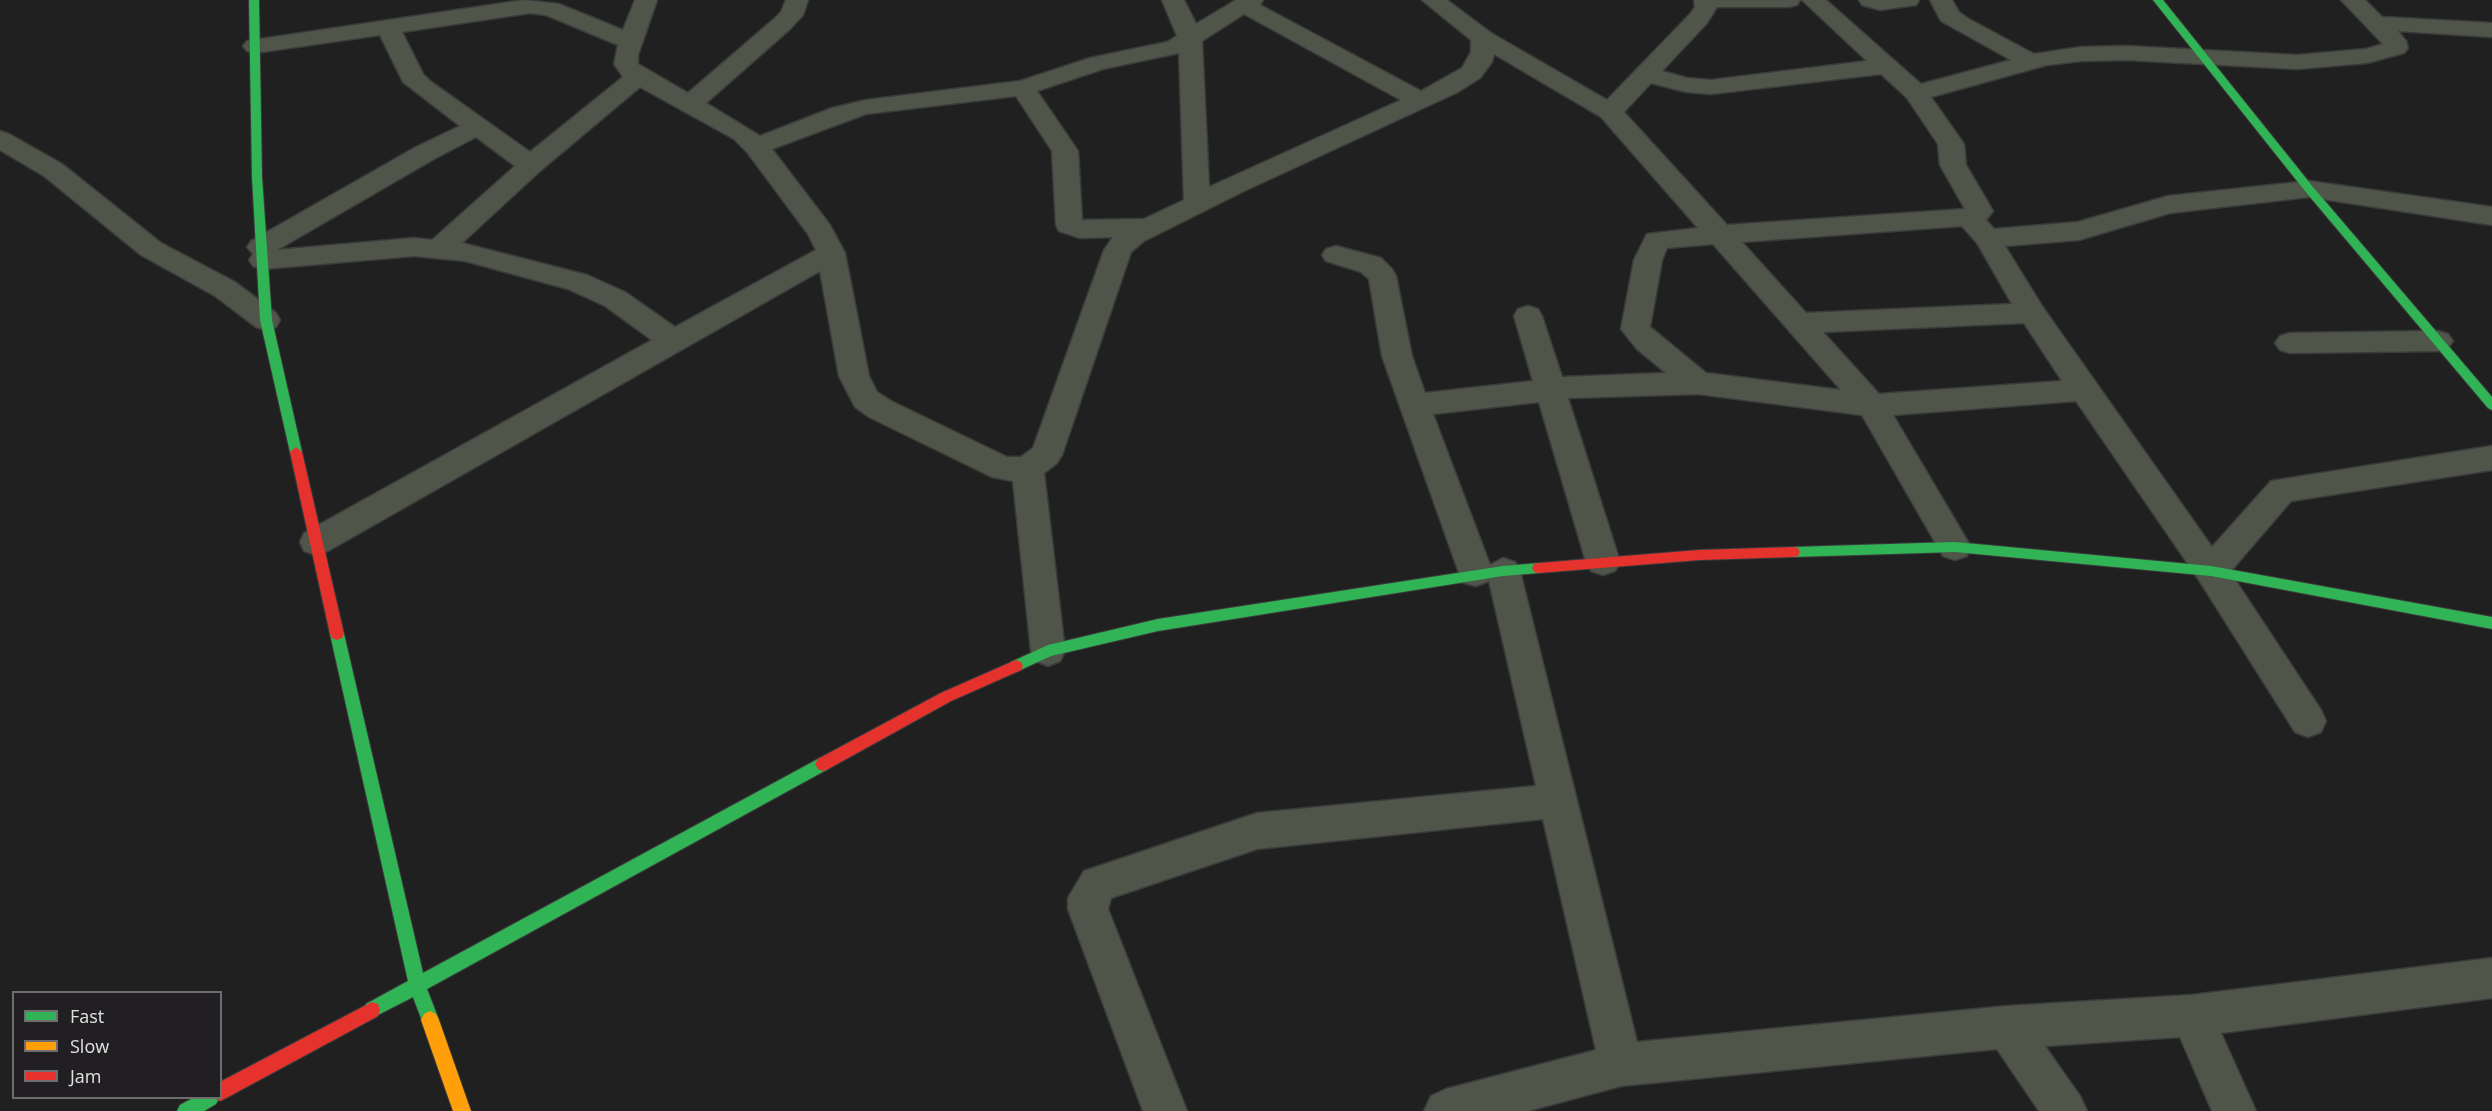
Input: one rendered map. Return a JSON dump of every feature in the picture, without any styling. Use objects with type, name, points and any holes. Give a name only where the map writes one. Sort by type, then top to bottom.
[{"type":"street","points":[[254,0],[266,320],[417,984],[462,1111]]},
{"type":"street","points":[[646,0],[626,64],[631,72],[735,129],[756,146],[820,231],[831,253],[854,376],[866,399],[880,409],[1003,469],[1028,469],[1046,455],[1118,250],[1129,238],[1449,87],[1471,73],[1483,52],[1483,38]]},
{"type":"street","points":[[690,104],[782,24],[791,15],[797,0]]},
{"type":"street","points":[[1173,0],[1190,38],[1197,204]]},
{"type":"street","points":[[1437,4],[1470,0]]},
{"type":"street","points":[[1610,112],[1699,18],[1706,8],[1705,0]]},
{"type":"street","points":[[1711,0],[1789,0]]},
{"type":"street","points":[[1813,0],[1916,93],[1951,144],[1953,165],[1980,211],[1979,229]]},
{"type":"street","points":[[1870,0],[1880,3],[1908,0]]},
{"type":"street","points":[[1941,0],[1949,16],[1959,23],[2032,62]]},
{"type":"street","points":[[2158,0],[2201,57],[2309,189],[2492,405]]},
{"type":"street","points":[[1916,93],[2032,62],[2081,54],[2201,57],[2297,63],[2367,56],[2397,48],[2394,41],[2352,0]]},
{"type":"street","points":[[255,46],[530,3],[551,9],[631,42]]},
{"type":"street","points":[[756,146],[841,113],[866,107],[1023,88],[1052,81],[1098,63],[1164,50],[1190,38],[1248,3],[1421,100]]},
{"type":"street","points":[[1437,4],[1483,38],[1610,112],[1872,405],[1955,547]]},
{"type":"street","points":[[2373,23],[2492,30]]},
{"type":"street","points":[[388,27],[412,77],[431,95],[531,165]]},
{"type":"street","points":[[1646,74],[1686,85],[1711,87],[1885,66]]},
{"type":"street","points":[[440,248],[531,165],[639,76]]},
{"type":"street","points":[[1023,88],[1065,151],[1070,225],[1080,229],[1147,228]]},
{"type":"street","points":[[262,253],[425,153],[477,127]]},
{"type":"street","points":[[0,139],[53,170],[151,249],[225,289],[266,320]]},
{"type":"street","points":[[1979,229],[2079,231],[2168,206],[2309,189],[2492,216]]},
{"type":"street","points":[[1698,383],[1647,342],[1634,324],[1648,260],[1657,240],[1964,217],[1979,229],[2084,390],[2211,571],[2308,721]]},
{"type":"street","points":[[262,253],[414,247],[440,248],[510,262],[577,282],[615,299],[674,341]]},
{"type":"street","points":[[316,542],[831,253]]},
{"type":"street","points":[[1336,255],[1371,265],[1381,272],[1394,344],[1416,405],[1489,572],[1556,801],[1621,1065]]},
{"type":"street","points":[[1800,323],[2032,313]]},
{"type":"street","points":[[1528,316],[1603,562]]},
{"type":"street","points":[[2290,343],[2438,341]]},
{"type":"street","points":[[1416,405],[1551,388],[1698,383],[1872,405],[2084,390]]},
{"type":"street","points":[[2211,571],[2282,490],[2492,458]]},
{"type":"street","points":[[1028,469],[1048,651]]},
{"type":"street","points":[[222,1091],[946,697],[1048,651],[1158,625],[1489,572],[1699,555],[1955,547],[2211,571],[2492,623]]},
{"type":"street","points":[[1165,1111],[1088,909],[1088,898],[1098,884],[1257,831],[1556,801]]},
{"type":"street","points":[[1446,1111],[1621,1065],[2007,1027],[2192,1016],[2492,978]]},
{"type":"street","points":[[2192,1016],[2234,1111]]},
{"type":"street","points":[[2007,1027],[2065,1111]]},
{"type":"street","points":[[186,1111],[208,1099]]},
{"type":"traffic: fast","points":[[254,0],[257,177],[266,320],[296,452]]},
{"type":"traffic: fast","points":[[2158,0],[2309,189],[2492,405]]},
{"type":"traffic: fast","points":[[1793,552],[1955,547],[2211,571],[2492,623]]},
{"type":"traffic: fast","points":[[1016,666],[1048,651],[1158,625],[1503,571],[1539,568]]},
{"type":"traffic: fast","points":[[337,634],[417,984],[430,1020]]},
{"type":"traffic: fast","points":[[372,1010],[823,764]]},
{"type":"traffic: fast","points":[[186,1111],[208,1099]]},
{"type":"traffic: slow","points":[[430,1020],[462,1111]]},
{"type":"traffic: jam","points":[[296,452],[337,634]]},
{"type":"traffic: jam","points":[[1539,568],[1699,555],[1793,552]]},
{"type":"traffic: jam","points":[[823,764],[946,697],[1016,666]]},
{"type":"traffic: jam","points":[[222,1091],[372,1010]]}]
